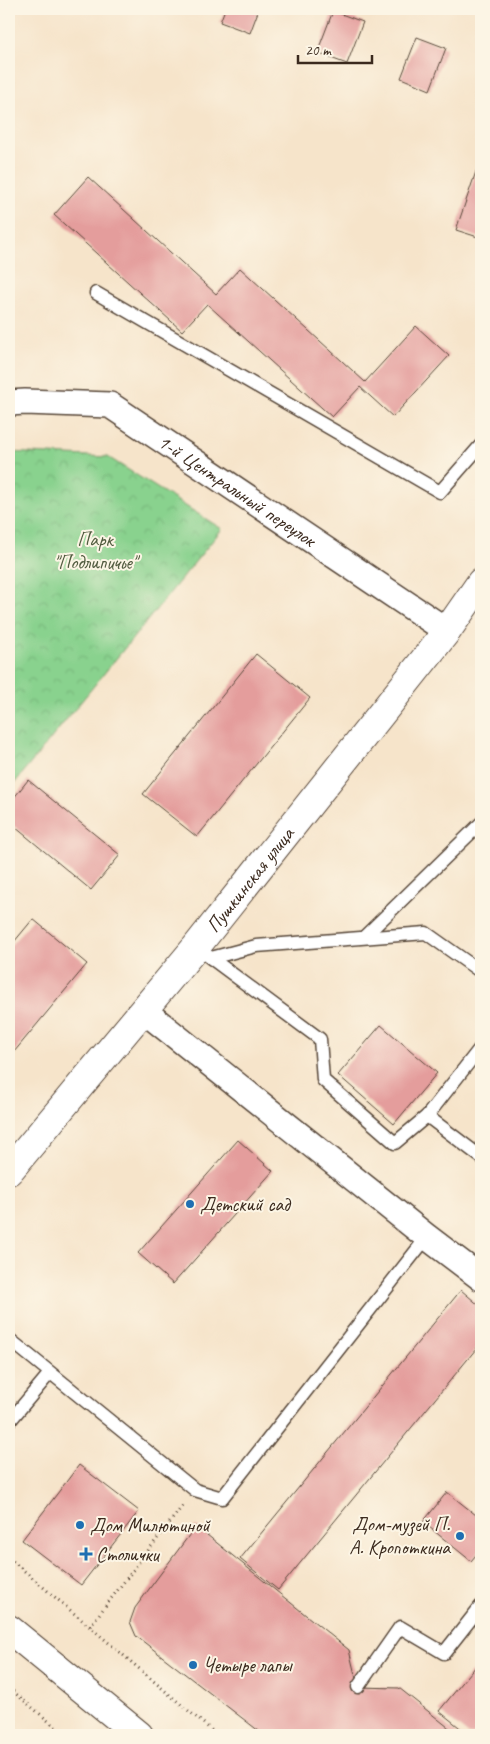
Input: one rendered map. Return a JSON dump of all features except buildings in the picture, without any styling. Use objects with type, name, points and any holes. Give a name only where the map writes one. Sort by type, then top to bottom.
[{"type":"street","name":"1-й Центральный переулок","points":[[9,402],[110,405],[447,632]]},
{"type":"street","name":"Пушкинская улица","points":[[9,1171],[143,1010],[203,952],[447,632],[481,582]]},
{"type":"street","points":[[143,1010],[481,1278]]},
{"type":"street","points":[[9,1630],[139,1735]]},
{"type":"lane","points":[[96,293],[440,492],[481,445]]},
{"type":"lane","points":[[364,937],[481,823]]},
{"type":"lane","points":[[203,952],[426,933],[481,972]]},
{"type":"lane","points":[[203,952],[320,1039],[323,1080],[395,1143],[426,1116],[481,1047]]},
{"type":"lane","points":[[426,1116],[481,1157]]},
{"type":"lane","points":[[9,1339],[195,1490],[222,1498],[427,1237]]},
{"type":"lane","points":[[9,1422],[50,1373]]},
{"type":"lane","points":[[358,1688],[400,1627],[444,1653],[481,1606]]},
{"type":"path","points":[[90,1626],[195,1490]]},
{"type":"path","points":[[9,1558],[217,1735]]},
{"type":"path","points":[[9,1688],[65,1735]]},
{"type":"green space","name":"Парк \"Подлипичье\"","points":[[9,452],[108,457],[222,529],[9,790]]},
{"type":"place","name":"Детский сад","points":[[190,1204]]},
{"type":"place","name":"Дом Милютиной","points":[[80,1525]]},
{"type":"place","name":"Дом-музей П. А. Кропоткина","points":[[460,1536]]},
{"type":"place","name":"Столички","points":[[86,1554]]},
{"type":"place","name":"Четыре лапы","points":[[193,1665]]}]
